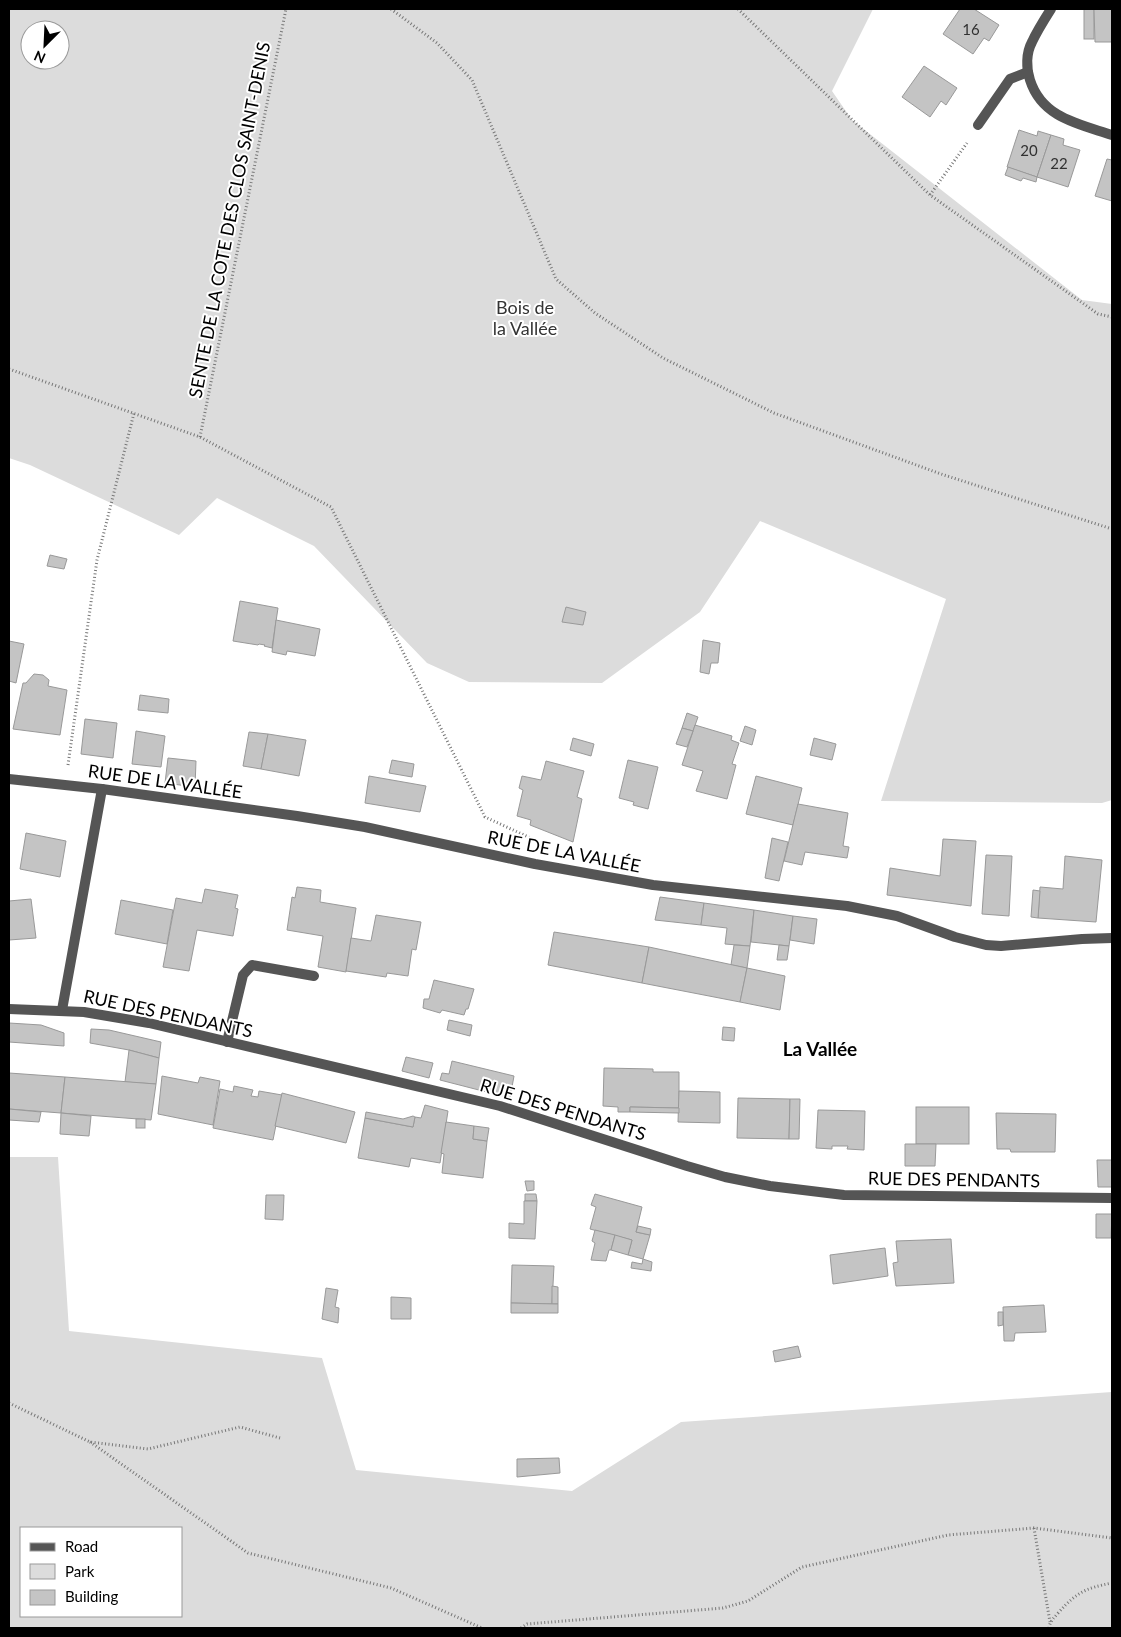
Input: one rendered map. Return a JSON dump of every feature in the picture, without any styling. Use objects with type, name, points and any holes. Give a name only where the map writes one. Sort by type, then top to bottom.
[{"type":"street","points":[[1051,9],[1031,43],[1028,56],[1028,72],[1033,88],[1042,103],[1055,113],[1070,121],[1112,135]]},
{"type":"street","points":[[978,125],[1010,79],[1028,72]]},
{"type":"street","name":"RUE DE LA VALLÉE","points":[[9,779],[102,789],[365,827],[535,864],[652,885],[847,906],[897,916],[955,937],[986,945],[1001,946],[1112,938]]},
{"type":"street","points":[[62,1010],[102,789]]},
{"type":"street","points":[[227,1042],[243,976],[252,966],[314,976]]},
{"type":"street","name":"RUE DES PENDANTS","points":[[9,1009],[62,1010],[119,1017],[227,1042],[500,1106],[687,1166],[770,1186],[844,1195],[1112,1198]]},
{"type":"path","name":"SENTE DE LA COTE DES CLOS SAINT-DENIS","points":[[200,437],[286,9]]},
{"type":"path","points":[[391,9],[437,43],[472,80],[556,279],[595,313],[664,358],[774,414],[924,468],[1112,529]]},
{"type":"path","points":[[738,9],[930,195],[1098,314],[1112,317]]},
{"type":"path","points":[[930,195],[968,141]]},
{"type":"path","points":[[9,369],[200,437],[330,507],[485,817],[538,842],[535,864]]},
{"type":"path","points":[[65,785],[97,560],[134,413]]},
{"type":"path","points":[[9,1403],[90,1442],[248,1553],[391,1588],[482,1628]]},
{"type":"path","points":[[90,1442],[148,1449],[240,1427],[280,1438]]},
{"type":"path","points":[[521,1628],[527,1624],[723,1608],[748,1601],[802,1567],[948,1535],[1034,1528],[1112,1538]]},
{"type":"path","points":[[1034,1528],[1050,1622],[1049,1628]]},
{"type":"path","points":[[1050,1622],[1074,1596],[1094,1586],[1112,1583]]},
{"type":"green space","name":"Bois de la Vallée","points":[[9,9],[873,9],[832,91],[852,120],[1082,300],[1112,304],[1112,800],[1102,803],[881,801],[946,599],[760,521],[700,612],[602,683],[469,682],[427,663],[314,546],[217,498],[179,535],[30,465],[9,458]]},
{"type":"green space","points":[[9,1157],[58,1157],[69,1331],[322,1358],[356,1470],[572,1491],[681,1422],[1112,1392],[1112,1628],[9,1628]]},
{"type":"building","points":[[960,9],[974,9],[999,25],[989,41],[984,38],[973,54],[943,34]]},
{"type":"building","points":[[1084,9],[1094,9],[1094,39],[1084,39]]},
{"type":"building","points":[[1094,9],[1112,9],[1112,42],[1095,42]]},
{"type":"building","points":[[924,66],[957,88],[946,105],[941,101],[930,117],[902,97]]},
{"type":"building","points":[[1019,130],[1037,136],[1038,131],[1051,135],[1037,177],[1007,167]]},
{"type":"building","points":[[1051,135],[1064,139],[1063,145],[1080,150],[1068,187],[1037,177]]},
{"type":"building","points":[[1107,159],[1112,160],[1112,201],[1095,196]]},
{"type":"building","points":[[1008,167],[1037,177],[1036,182],[1023,178],[1021,181],[1005,175]]},
{"type":"building","points":[[50,555],[67,559],[64,569],[47,566]]},
{"type":"building","points":[[240,601],[278,608],[272,648],[265,645],[233,641]]},
{"type":"building","points":[[566,607],[586,612],[583,625],[562,622]]},
{"type":"building","points":[[276,620],[320,629],[315,656],[287,651],[286,655],[272,652]]},
{"type":"building","points":[[703,640],[720,643],[718,663],[711,663],[709,674],[700,672]]},
{"type":"building","points":[[9,641],[24,644],[16,683],[9,681]]},
{"type":"building","points":[[34,674],[43,675],[49,680],[48,686],[67,690],[60,735],[13,729],[23,683],[26,683]]},
{"type":"building","points":[[140,695],[169,699],[168,713],[138,710]]},
{"type":"building","points":[[687,713],[698,717],[693,731],[682,728]]},
{"type":"building","points":[[85,719],[117,723],[113,758],[81,754]]},
{"type":"building","points":[[695,725],[732,736],[731,740],[739,743],[732,764],[736,765],[727,799],[696,791],[703,771],[682,765]]},
{"type":"building","points":[[745,726],[756,730],[752,745],[740,741]]},
{"type":"building","points":[[682,728],[693,731],[687,747],[676,744]]},
{"type":"building","points":[[136,731],[165,736],[161,767],[132,764]]},
{"type":"building","points":[[249,732],[268,734],[261,769],[243,766]]},
{"type":"building","points":[[268,734],[306,740],[299,776],[261,769]]},
{"type":"building","points":[[573,738],[594,744],[591,756],[570,750]]},
{"type":"building","points":[[814,738],[836,744],[832,760],[810,755]]},
{"type":"building","points":[[168,758],[196,761],[195,787],[165,783]]},
{"type":"building","points":[[392,760],[414,764],[412,777],[389,773]]},
{"type":"building","points":[[628,760],[658,767],[648,809],[633,805],[634,802],[619,798]]},
{"type":"building","points":[[546,761],[584,771],[577,797],[582,799],[573,842],[530,825],[531,820],[517,816],[523,790],[519,788],[522,776],[541,780]]},
{"type":"building","points":[[369,776],[426,786],[420,812],[365,803]]},
{"type":"building","points":[[756,776],[802,788],[793,825],[746,814]]},
{"type":"building","points":[[798,804],[848,813],[843,846],[849,847],[847,858],[805,852],[802,865],[784,861]]},
{"type":"building","points":[[26,833],[66,841],[60,877],[20,869]]},
{"type":"building","points":[[772,838],[788,842],[779,881],[765,878]]},
{"type":"building","points":[[943,839],[976,841],[971,906],[887,895],[890,868],[940,876]]},
{"type":"building","points":[[986,855],[1012,856],[1009,916],[982,914]]},
{"type":"building","points":[[1065,856],[1102,860],[1096,922],[1038,918],[1040,887],[1063,889]]},
{"type":"building","points":[[297,887],[321,890],[320,902],[356,908],[346,972],[318,967],[323,936],[287,930],[292,897],[295,898]]},
{"type":"building","points":[[205,889],[238,895],[235,908],[238,909],[233,936],[197,930],[189,971],[163,967],[176,898],[202,903]]},
{"type":"building","points":[[1033,890],[1040,891],[1038,918],[1031,917]]},
{"type":"building","points":[[660,897],[704,903],[701,925],[655,920]]},
{"type":"building","points":[[31,899],[36,938],[9,940],[9,901]]},
{"type":"building","points":[[121,900],[173,910],[167,944],[115,934]]},
{"type":"building","points":[[704,903],[754,910],[750,946],[725,944],[727,928],[701,925]]},
{"type":"building","points":[[754,910],[793,916],[789,946],[751,942]]},
{"type":"building","points":[[376,915],[421,922],[416,950],[412,949],[408,976],[387,973],[386,977],[346,971],[351,938],[371,941]]},
{"type":"building","points":[[793,916],[817,919],[814,944],[790,940]]},
{"type":"building","points":[[554,932],[649,947],[642,983],[548,965]]},
{"type":"building","points":[[734,945],[750,946],[747,968],[731,965]]},
{"type":"building","points":[[779,945],[789,946],[787,960],[777,960]]},
{"type":"building","points":[[649,947],[747,968],[740,1002],[642,983]]},
{"type":"building","points":[[747,968],[785,976],[780,1010],[740,1002]]},
{"type":"building","points":[[434,980],[474,989],[468,1009],[466,1009],[464,1015],[442,1010],[440,1013],[423,1008],[424,999],[429,999]]},
{"type":"building","points":[[449,1020],[472,1025],[470,1036],[447,1030]]},
{"type":"building","points":[[9,1023],[41,1025],[64,1033],[64,1046],[9,1042]]},
{"type":"building","points":[[723,1027],[735,1028],[734,1041],[722,1040]]},
{"type":"building","points":[[91,1029],[109,1030],[161,1042],[159,1058],[90,1043]]},
{"type":"building","points":[[129,1050],[159,1058],[156,1084],[125,1082]]},
{"type":"building","points":[[406,1057],[433,1063],[429,1078],[402,1071]]},
{"type":"building","points":[[452,1061],[514,1076],[510,1098],[440,1080],[442,1073],[449,1074]]},
{"type":"building","points":[[604,1068],[653,1069],[653,1072],[679,1072],[679,1108],[630,1107],[630,1112],[618,1112],[618,1107],[603,1106]]},
{"type":"building","points":[[9,1073],[65,1077],[61,1113],[9,1109]]},
{"type":"building","points":[[162,1076],[198,1083],[200,1077],[220,1081],[213,1125],[158,1114]]},
{"type":"building","points":[[65,1077],[156,1084],[151,1120],[61,1113]]},
{"type":"building","points":[[234,1086],[253,1090],[251,1096],[258,1097],[259,1091],[282,1095],[273,1140],[213,1128],[220,1089],[233,1092]]},
{"type":"building","points":[[679,1091],[720,1092],[720,1123],[678,1122]]},
{"type":"building","points":[[282,1093],[355,1112],[346,1143],[275,1126]]},
{"type":"building","points":[[738,1098],[790,1099],[789,1139],[737,1138]]},
{"type":"building","points":[[790,1099],[800,1099],[799,1139],[789,1139]]},
{"type":"building","points":[[425,1105],[448,1111],[440,1163],[411,1158],[409,1167],[358,1158],[365,1118],[413,1127],[415,1117],[421,1118]]},
{"type":"building","points":[[630,1107],[679,1108],[679,1113],[630,1112]]},
{"type":"building","points":[[916,1107],[969,1107],[969,1144],[916,1144]]},
{"type":"building","points":[[9,1109],[41,1112],[39,1122],[9,1120]]},
{"type":"building","points":[[818,1110],[865,1111],[864,1150],[847,1149],[848,1146],[832,1146],[832,1149],[816,1148]]},
{"type":"building","points":[[366,1112],[403,1119],[413,1116],[415,1117],[413,1127],[365,1118]]},
{"type":"building","points":[[61,1113],[91,1116],[89,1136],[60,1134]]},
{"type":"building","points":[[996,1113],[1056,1114],[1055,1152],[1011,1152],[1010,1149],[997,1149]]},
{"type":"building","points":[[136,1119],[145,1119],[145,1128],[136,1128]]},
{"type":"building","points":[[446,1122],[474,1126],[473,1139],[487,1141],[483,1178],[442,1173],[444,1154],[441,1153]]},
{"type":"building","points":[[474,1126],[489,1128],[487,1141],[473,1139]]},
{"type":"building","points":[[905,1144],[936,1144],[935,1166],[905,1166]]},
{"type":"building","points":[[1097,1160],[1112,1160],[1112,1187],[1098,1187]]},
{"type":"building","points":[[525,1181],[534,1181],[534,1190],[527,1191]]},
{"type":"building","points":[[525,1194],[536,1194],[537,1201],[525,1201]]},
{"type":"building","points":[[595,1194],[642,1207],[636,1232],[650,1235],[643,1259],[628,1255],[632,1240],[590,1229],[596,1207],[591,1205]]},
{"type":"building","points":[[266,1195],[284,1195],[283,1220],[265,1219]]},
{"type":"building","points":[[524,1201],[537,1201],[535,1239],[509,1238],[509,1223],[524,1224]]},
{"type":"building","points":[[1096,1214],[1112,1214],[1111,1238],[1096,1238]]},
{"type":"building","points":[[638,1226],[651,1229],[650,1235],[636,1232]]},
{"type":"building","points":[[595,1230],[615,1235],[606,1261],[591,1260],[595,1243],[592,1241]]},
{"type":"building","points":[[615,1235],[632,1240],[628,1255],[611,1250]]},
{"type":"building","points":[[951,1239],[954,1283],[896,1286],[893,1263],[898,1262],[896,1241]]},
{"type":"building","points":[[885,1248],[888,1276],[833,1284],[830,1255]]},
{"type":"building","points":[[643,1259],[652,1262],[651,1271],[631,1268],[632,1262],[642,1264]]},
{"type":"building","points":[[512,1265],[554,1266],[552,1304],[511,1303]]},
{"type":"building","points":[[552,1286],[558,1287],[558,1304],[552,1304]]},
{"type":"building","points":[[326,1288],[338,1290],[335,1307],[339,1308],[338,1323],[322,1319]]},
{"type":"building","points":[[391,1297],[411,1298],[411,1319],[391,1319]]},
{"type":"building","points":[[511,1303],[558,1304],[558,1313],[511,1313]]},
{"type":"building","points":[[1044,1305],[1046,1332],[1015,1333],[1014,1341],[1004,1341],[1003,1307]]},
{"type":"building","points":[[998,1312],[1003,1312],[1003,1325],[998,1326]]},
{"type":"building","points":[[798,1346],[801,1357],[775,1362],[773,1351]]},
{"type":"building","points":[[559,1458],[560,1473],[517,1477],[517,1459]]},
{"type":"district","name":"La Vallée","points":[[820,1049]]}]
